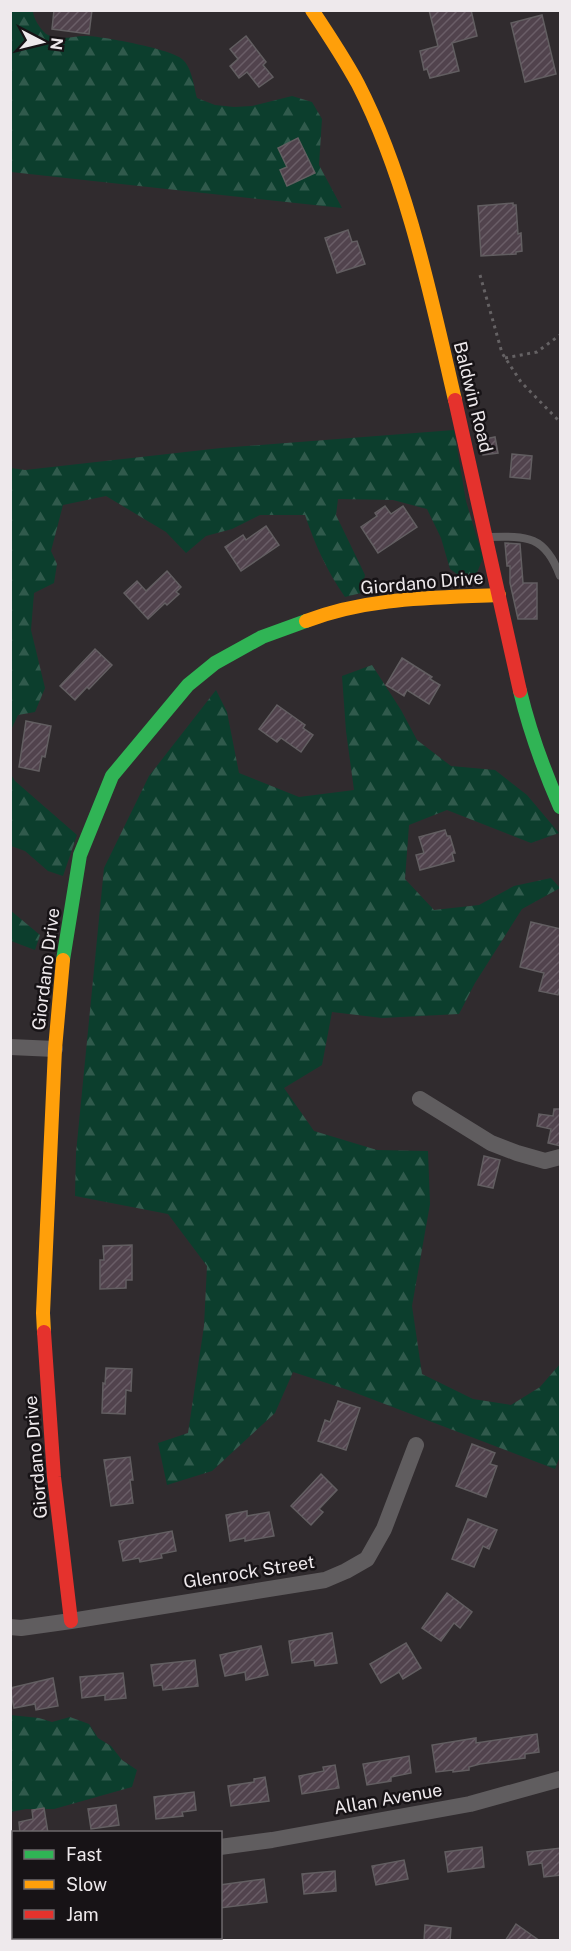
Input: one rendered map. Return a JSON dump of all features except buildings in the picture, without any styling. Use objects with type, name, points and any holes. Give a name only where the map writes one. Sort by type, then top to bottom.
[{"type":"street","name":"Baldwin Road","points":[[312,10],[354,75],[373,115],[400,186],[442,348],[529,727],[541,764],[561,807]]},
{"type":"street","name":"Giordano Drive","points":[[70,1621],[54,1477],[43,1313],[55,1049],[61,970],[80,855],[112,776],[188,685],[215,663],[262,637],[321,615],[351,607],[385,602],[499,595]]},
{"type":"street","points":[[10,1047],[55,1049]]},
{"type":"street","points":[[420,1099],[491,1143],[545,1161],[561,1157]]},
{"type":"street","name":"Glenrock Street","points":[[10,1627],[21,1628],[70,1621],[325,1580],[346,1571],[367,1559],[384,1530],[416,1445]]},
{"type":"street","name":"Allan Avenue","points":[[222,1847],[272,1840],[470,1804],[561,1779]]},
{"type":"lane","points":[[486,537],[522,537],[536,541],[547,549],[561,576]]},
{"type":"path","points":[[480,275],[491,320],[505,358],[521,382],[561,422]]},
{"type":"path","points":[[505,358],[537,352],[561,335]]},
{"type":"green space","points":[[11,11],[33,11],[39,26],[51,36],[62,38],[88,36],[108,39],[176,55],[188,67],[197,98],[215,105],[252,106],[292,96],[312,102],[322,119],[319,165],[342,208],[11,172]]},
{"type":"green space","points":[[454,430],[466,501],[483,558],[472,585],[450,569],[441,538],[427,509],[393,500],[338,499],[336,515],[365,575],[361,593],[345,597],[322,558],[305,515],[260,515],[232,529],[206,536],[186,553],[166,532],[106,496],[63,505],[51,551],[57,564],[54,583],[34,593],[31,630],[45,688],[35,712],[18,715],[11,730],[11,468],[25,470],[221,448]]},
{"type":"green space","points":[[372,665],[417,740],[451,766],[495,770],[527,795],[559,833],[531,843],[447,810],[409,825],[405,879],[434,910],[479,905],[514,886],[551,878],[560,888],[522,909],[475,983],[459,1014],[382,1018],[332,1012],[322,1065],[284,1088],[314,1131],[377,1150],[428,1151],[430,1204],[412,1306],[422,1374],[473,1399],[511,1405],[540,1387],[560,1364],[560,1456],[555,1469],[348,1390],[293,1372],[275,1413],[212,1471],[167,1485],[158,1443],[188,1433],[204,1326],[207,1266],[168,1214],[75,1196],[76,1153],[104,868],[149,776],[216,690],[227,712],[239,773],[299,797],[354,790],[342,676]]},
{"type":"green space","points":[[10,773],[15,781],[77,835],[63,876],[48,871],[25,851],[11,846]]},
{"type":"green space","points":[[10,910],[40,935],[35,950],[11,941]]},
{"type":"green space","points":[[10,1715],[39,1718],[52,1722],[70,1717],[89,1724],[98,1738],[111,1746],[122,1760],[137,1770],[132,1787],[54,1809],[26,1809],[11,1812]]},
{"type":"green space","points":[[194,1939],[199,1940],[142,1940]]},
{"type":"traffic: fast","points":[[63,960],[80,855],[112,776],[188,685],[215,663],[262,637],[306,621]]},
{"type":"traffic: fast","points":[[520,691],[537,750],[560,807]]},
{"type":"traffic: slow","points":[[312,10],[358,84],[390,159],[416,239],[455,400]]},
{"type":"traffic: slow","points":[[306,621],[329,613],[377,603],[499,595]]},
{"type":"traffic: slow","points":[[44,1332],[55,1049],[63,960]]},
{"type":"traffic: jam","points":[[455,400],[520,691]]},
{"type":"traffic: jam","points":[[44,1332],[54,1477],[71,1621]]}]
